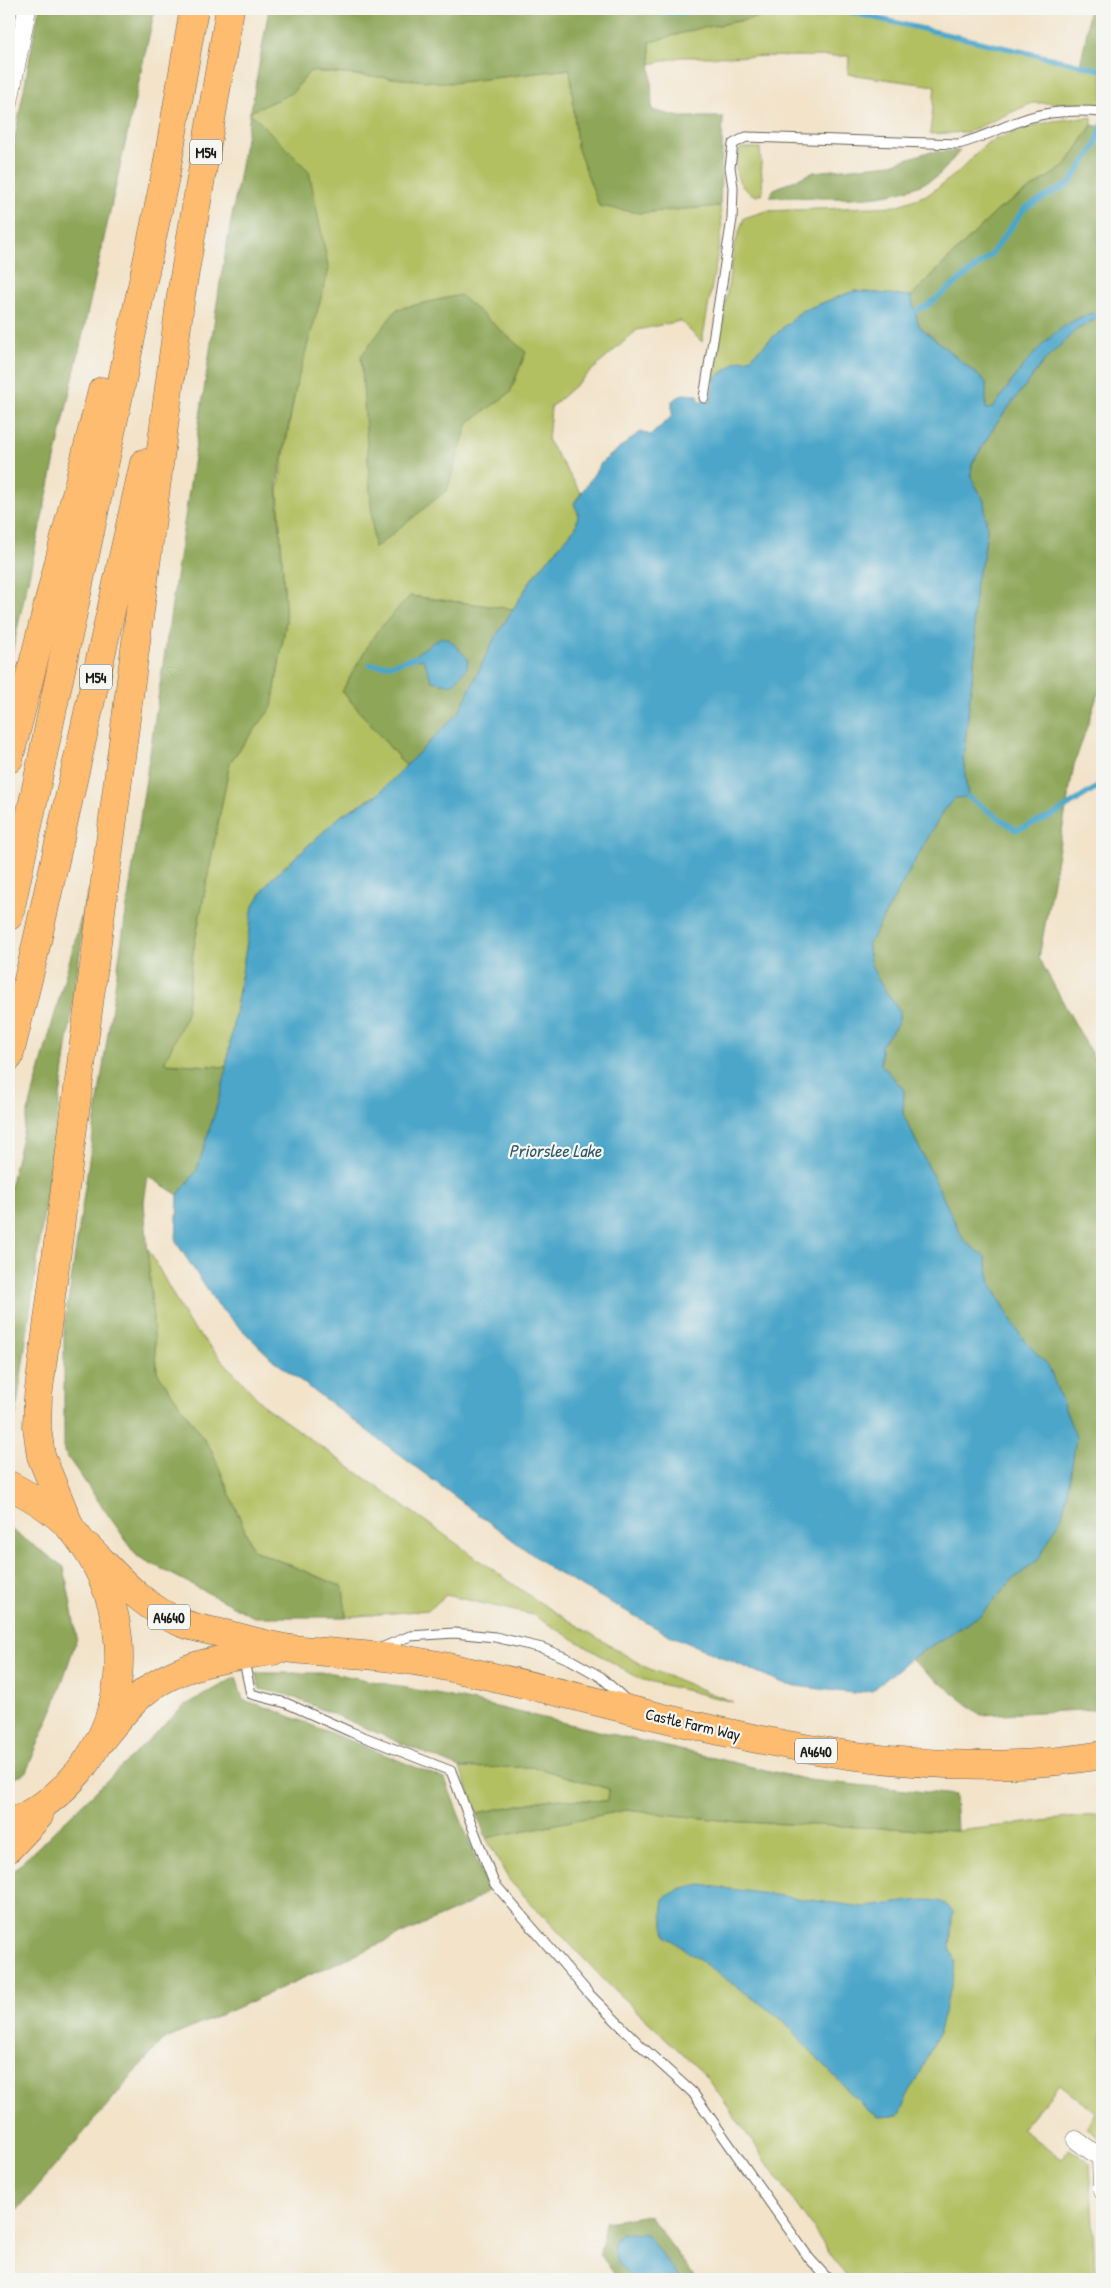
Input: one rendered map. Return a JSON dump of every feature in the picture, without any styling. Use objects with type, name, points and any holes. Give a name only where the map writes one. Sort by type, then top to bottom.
[{"type":"main road","name":"M54","points":[[9,916],[166,172],[194,9]]},
{"type":"main road","name":"M54","points":[[9,1057],[33,959],[181,295],[230,9]]},
{"type":"main road","points":[[9,759],[114,342],[166,172]]},
{"type":"main road","points":[[9,1848],[81,1770],[97,1745],[114,1705],[118,1683],[120,1645],[113,1607],[100,1575],[75,1533],[41,1456],[37,1427],[38,1397],[181,295]]},
{"type":"main road","points":[[9,1485],[43,1504],[75,1533]]},
{"type":"main road","name":"Castle Farm Way","points":[[75,1533],[144,1603],[161,1613],[184,1624],[287,1648],[365,1655],[436,1665],[806,1749],[888,1760],[941,1764],[1000,1765],[1072,1760],[1102,1755]]},
{"type":"main road","name":"Castle Farm Way","points":[[97,1745],[126,1709],[167,1677],[213,1661],[287,1648]]},
{"type":"main road","points":[[9,1824],[22,1818],[61,1793]]},
{"type":"street","points":[[9,102],[27,9]]},
{"type":"street","points":[[1076,2140],[1102,2157],[1102,2190]]},
{"type":"lane","points":[[704,398],[732,219],[733,187],[730,167],[732,144],[746,137],[958,144],[980,138],[1030,118],[1063,112],[1102,112]]},
{"type":"lane","points":[[365,1655],[410,1636],[454,1633],[495,1637],[542,1648],[570,1660],[601,1677],[637,1710]]},
{"type":"lane","points":[[242,1655],[251,1694],[286,1703],[351,1732],[451,1771],[494,1884],[590,1994],[640,2045],[693,2093],[809,2258],[828,2279]]},
{"type":"green space","points":[[39,9],[155,9],[9,666],[9,169]]},
{"type":"green space","points":[[269,9],[765,9],[766,16],[697,29],[650,42],[652,110],[680,117],[723,117],[720,206],[639,213],[599,206],[577,147],[570,69],[451,83],[310,71],[292,93],[251,112]]},
{"type":"green space","points":[[765,9],[836,9],[1102,70],[1102,106],[1077,103],[1032,103],[968,132],[930,134],[935,86],[848,74],[849,56],[680,57],[651,64],[650,42],[697,29],[765,16]]},
{"type":"green space","points":[[1089,9],[1102,9],[1102,70],[1080,65]]},
{"type":"green space","points":[[571,69],[573,90],[639,213],[720,206],[722,229],[702,342],[680,321],[637,330],[551,407],[548,441],[581,493],[574,503],[579,513],[576,527],[533,577],[513,609],[410,596],[342,691],[406,766],[377,795],[343,814],[271,879],[253,906],[226,1067],[163,1063],[186,1016],[193,952],[230,762],[272,707],[286,621],[278,490],[296,386],[309,171],[249,112],[292,93],[310,71],[451,83]]},
{"type":"green space","points":[[250,112],[309,171],[329,270],[296,386],[277,484],[286,621],[272,707],[230,762],[193,952],[186,1016],[164,1063],[226,1067],[223,1086],[197,1170],[178,1195],[148,1176],[144,1202],[157,1372],[212,1451],[253,1550],[343,1587],[346,1617],[254,1617],[137,1556],[64,1452],[64,1328],[220,283]]},
{"type":"green space","points":[[1092,117],[1092,125],[1065,166],[998,210],[911,296],[854,291],[801,311],[749,359],[737,361],[714,379],[734,247],[744,218],[766,211],[896,206],[929,194],[956,174],[988,142],[1023,129],[1053,121]]},
{"type":"green space","points":[[1092,125],[1102,127],[1102,682],[1074,765],[1039,958],[1102,1073],[1102,1709],[981,1715],[910,1659],[982,1614],[1011,1581],[1038,1560],[1048,1365],[1022,1338],[992,1286],[985,1257],[964,1241],[903,1114],[904,1090],[881,1064],[881,1046],[898,1023],[900,1011],[874,972],[868,945],[943,811],[955,797],[968,797],[963,759],[976,645],[973,620],[976,581],[983,558],[987,531],[984,501],[971,477],[972,464],[996,424],[1044,361],[1075,331],[1097,318],[1049,339],[1011,382],[993,408],[985,409],[986,382],[919,326],[911,296],[998,210],[1065,166]]},
{"type":"green space","points":[[741,148],[760,148],[763,193],[756,196],[744,188],[737,176],[736,163]]},
{"type":"green space","points":[[960,151],[936,177],[897,193],[854,198],[769,197],[774,189],[814,172],[891,164],[928,152]]},
{"type":"green space","points":[[460,295],[526,352],[510,393],[468,423],[447,490],[374,549],[361,356],[397,309]]},
{"type":"green space","points":[[410,596],[513,609],[493,641],[459,712],[406,766],[342,691],[376,632]]},
{"type":"green space","points":[[89,889],[16,1413],[9,1438],[9,1191],[27,1116]]},
{"type":"green space","points":[[147,1247],[188,1322],[264,1406],[534,1599],[645,1667],[733,1702],[640,1679],[533,1615],[446,1595],[429,1610],[346,1617],[343,1587],[253,1550],[212,1451],[157,1372]]},
{"type":"green space","points":[[9,1528],[64,1567],[77,1638],[53,1709],[26,1772],[9,1782]]},
{"type":"green space","points":[[255,1673],[332,1673],[471,1701],[808,1780],[955,1795],[957,1831],[740,1822],[626,1810],[486,1838],[477,1813],[551,1799],[608,1801],[609,1789],[534,1767],[460,1768],[288,1695],[260,1689]]},
{"type":"green space","points":[[236,1677],[243,1700],[269,1708],[445,1779],[488,1890],[469,1904],[162,2041],[9,2220],[9,1875],[184,1706]]},
{"type":"green space","points":[[534,1767],[609,1789],[608,1801],[551,1799],[477,1813],[460,1768]]},
{"type":"green space","points":[[626,1810],[740,1822],[957,1831],[1102,1814],[1102,2139],[1086,2128],[1095,2112],[1060,2084],[1021,2129],[1062,2159],[1069,2149],[1090,2162],[1095,2271],[1101,2279],[848,2279],[707,2077],[608,1984],[509,1880],[486,1838]]},
{"type":"green space","points":[[649,2215],[696,2279],[680,2279],[646,2234],[617,2263],[634,2279],[618,2279],[600,2254],[605,2222]]},
{"type":"water","name":"Priorslee Lake","points":[[854,291],[911,296],[919,326],[986,382],[986,409],[993,408],[1024,365],[1062,328],[1077,319],[1093,313],[1097,318],[1075,331],[1044,361],[996,424],[972,464],[971,477],[984,501],[987,531],[983,558],[976,581],[973,620],[976,645],[963,759],[968,797],[955,798],[943,811],[868,945],[874,972],[900,1011],[898,1023],[881,1046],[881,1064],[904,1090],[903,1114],[964,1241],[985,1257],[992,1286],[1022,1338],[1048,1365],[1076,1437],[1071,1473],[1062,1516],[1038,1560],[1011,1581],[982,1614],[910,1659],[872,1691],[852,1693],[788,1685],[669,1635],[554,1571],[273,1360],[218,1306],[176,1242],[178,1195],[197,1170],[223,1086],[253,906],[271,879],[343,814],[377,795],[459,712],[493,641],[533,577],[576,527],[578,513],[574,504],[602,462],[640,432],[651,435],[672,416],[672,401],[683,394],[698,395],[698,401],[710,402],[714,379],[737,361],[749,359],[801,311]]},
{"type":"water","points":[[441,637],[449,639],[468,659],[467,668],[452,685],[432,681],[423,659],[417,660],[417,653]]},
{"type":"water","points":[[701,1885],[864,1907],[929,1900],[944,1903],[953,1911],[950,1949],[955,1961],[954,1976],[938,2035],[898,2116],[879,2117],[866,2109],[805,2046],[784,2021],[666,1936],[662,1914],[664,1898],[682,1888]]},
{"type":"water","points":[[621,2233],[646,2234],[680,2279],[634,2279],[617,2263],[613,2246]]},
{"type":"waterway","points":[[609,9],[679,13],[710,9]]},
{"type":"waterway","points":[[836,9],[1102,70]]},
{"type":"waterway","points":[[916,311],[928,305],[989,257],[1025,208],[1069,184],[1095,147],[1102,125]]},
{"type":"waterway","points":[[1095,316],[1102,310]]},
{"type":"waterway","points":[[370,665],[390,665],[417,657]]},
{"type":"waterway","points":[[968,797],[1016,830],[1052,816],[1102,784]]}]
